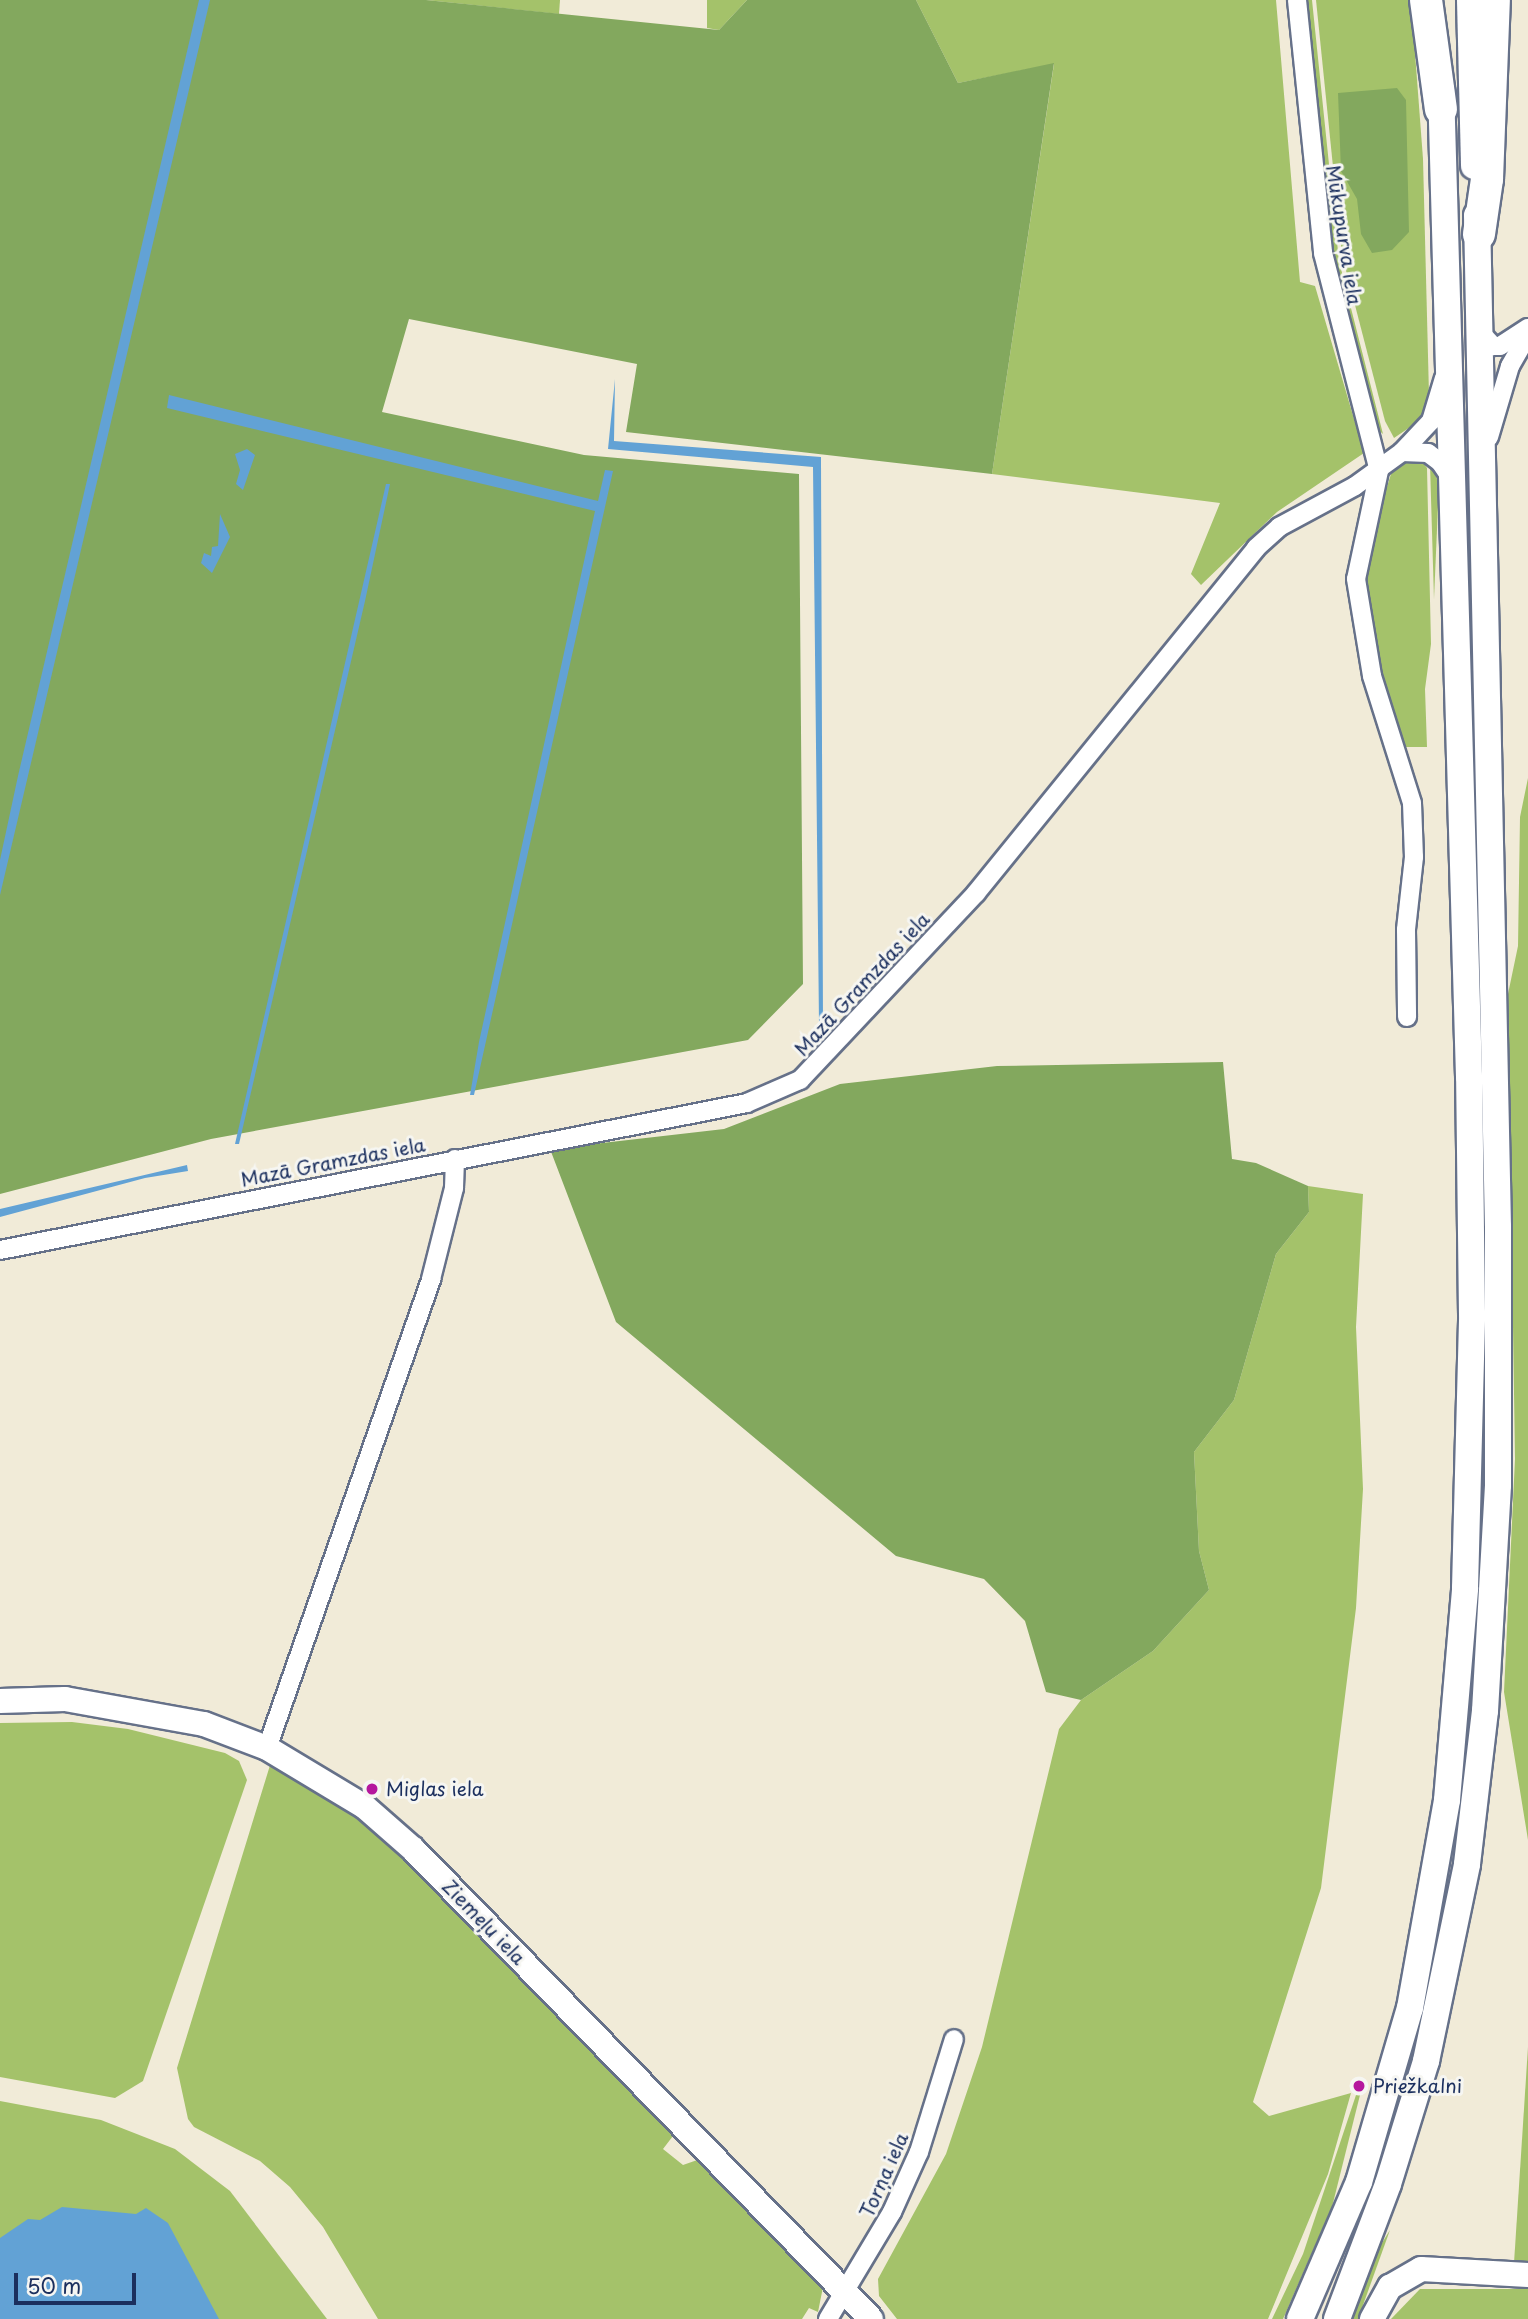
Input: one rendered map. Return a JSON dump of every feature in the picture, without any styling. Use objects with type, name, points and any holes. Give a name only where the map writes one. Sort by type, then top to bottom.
[{"type":"highway","points":[[1426,0],[1441,109]]},
{"type":"highway","points":[[1479,234],[1487,179],[1494,0]]},
{"type":"main road","points":[[1300,2319],[1359,2182],[1401,2043],[1429,1919],[1458,1692],[1472,1314],[1452,481],[1445,375],[1439,0]]},
{"type":"main road","points":[[1338,2319],[1383,2197],[1426,2062],[1467,1864],[1485,1711],[1498,1485],[1499,1289],[1481,332],[1470,0]]},
{"type":"street","name":"Mūkupurva iela","points":[[1297,0],[1322,253],[1379,471]]},
{"type":"street","points":[[1481,332],[1493,346],[1500,346],[1528,328]]},
{"type":"street","points":[[1483,457],[1510,366],[1528,335]]},
{"type":"street","name":"Mazā Gramzdas iela","points":[[0,1250],[747,1103],[800,1080],[976,893],[1256,548],[1307,509],[1379,471],[1402,452],[1431,421],[1445,375]]},
{"type":"street","points":[[1402,452],[1428,453],[1440,462],[1452,481]]},
{"type":"street","points":[[1379,471],[1356,579],[1372,676],[1412,803],[1407,1017]]},
{"type":"street","points":[[267,1748],[431,1279],[454,1188],[455,1159]]},
{"type":"street","name":"Ziemeļu iela","points":[[0,1701],[65,1699],[204,1724],[267,1748],[343,1792],[406,1842],[848,2292],[870,2319]]},
{"type":"street","name":"Torņa iela","points":[[828,2319],[848,2292],[919,2152],[954,2039]]},
{"type":"street","points":[[1372,2319],[1390,2287],[1421,2269],[1528,2275]]},
{"type":"green space","points":[[0,0],[426,0],[719,30],[747,0],[916,0],[958,83],[1054,63],[992,474],[626,432],[637,364],[409,319],[382,412],[584,455],[799,474],[803,984],[748,1040],[211,1139],[0,1194]]},
{"type":"green space","points":[[426,0],[560,0],[559,14]]},
{"type":"green space","points":[[707,0],[747,0],[719,30],[707,28]]},
{"type":"green space","points":[[916,0],[1276,0],[1300,282],[1315,286],[1364,453],[1277,512],[1201,585],[1191,574],[1220,503],[992,474],[1054,64],[958,83]]},
{"type":"green space","points":[[1304,0],[1312,0],[1339,261],[1383,434],[1375,427],[1347,325],[1327,231]]},
{"type":"green space","points":[[1316,0],[1411,0],[1423,159],[1429,395],[1419,421],[1394,438],[1385,421],[1342,255]]},
{"type":"green space","points":[[1397,88],[1406,100],[1409,232],[1392,250],[1372,253],[1361,234],[1357,199],[1341,171],[1338,93]]},
{"type":"green space","points":[[1420,459],[1427,468],[1431,644],[1425,689],[1427,747],[1400,747],[1380,680],[1364,596],[1364,560],[1391,474],[1407,460]]},
{"type":"green space","points":[[1430,464],[1439,483],[1434,599]]},
{"type":"green space","points":[[1528,778],[1528,1840],[1504,1692],[1515,1459],[1508,994],[1518,946],[1520,817]]},
{"type":"green space","points":[[1223,1062],[1232,1159],[1256,1163],[1308,1186],[1309,1212],[1276,1254],[1234,1400],[1194,1452],[1199,1551],[1209,1590],[1153,1651],[1081,1700],[1046,1692],[1025,1621],[984,1579],[896,1556],[616,1322],[550,1149],[724,1129],[840,1084],[997,1066]]},
{"type":"green space","points":[[1308,1186],[1363,1194],[1356,1327],[1363,1489],[1356,1608],[1321,1888],[1253,2102],[1269,2116],[1351,2093],[1328,2174],[1268,2319],[897,2319],[879,2296],[878,2279],[946,2154],[982,2047],[1059,1729],[1081,1700],[1153,1651],[1209,1590],[1199,1551],[1194,1452],[1234,1400],[1276,1254],[1309,1212]]},
{"type":"green space","points":[[72,1722],[128,1729],[225,1753],[239,1761],[247,1780],[143,2081],[115,2098],[0,2077],[0,1723]]},
{"type":"green space","points":[[271,1762],[354,1812],[398,1848],[676,2132],[663,2149],[683,2165],[703,2158],[817,2276],[823,2287],[818,2312],[809,2308],[802,2319],[378,2319],[323,2227],[290,2187],[260,2161],[194,2127],[188,2119],[177,2068]]},
{"type":"green space","points":[[1528,2047],[1528,2264],[1514,2263]]},
{"type":"green space","points":[[1356,2095],[1360,2095],[1332,2207],[1283,2319],[1272,2319],[1303,2254]]},
{"type":"green space","points":[[0,2101],[101,2120],[175,2149],[230,2191],[327,2319],[0,2319]]},
{"type":"green space","points":[[1390,2230],[1358,2319],[1349,2319],[1377,2251]]},
{"type":"green space","points":[[1420,2289],[1528,2289],[1528,2319],[1391,2319]]},
{"type":"water","points":[[199,0],[210,0],[0,895],[0,860],[18,776]]},
{"type":"water","points":[[615,379],[614,441],[821,457],[823,1024],[819,1024],[813,467],[608,449]]},
{"type":"water","points":[[169,395],[598,501],[605,470],[613,471],[474,1095],[470,1095],[479,1042],[595,511],[167,408]]},
{"type":"water","points":[[247,449],[255,455],[243,490],[236,484],[240,470],[235,454]]},
{"type":"water","points":[[386,484],[390,484],[365,601],[239,1144],[235,1144]]},
{"type":"water","points":[[220,514],[230,537],[212,573],[201,563],[204,553],[211,556],[212,547],[218,546]]},
{"type":"water","points":[[187,1165],[188,1171],[145,1178],[0,1217],[0,1209]]},
{"type":"water","points":[[62,2207],[136,2214],[146,2208],[168,2223],[219,2319],[0,2319],[0,2238],[28,2219],[40,2220]]},
{"type":"place","name":"Miglas iela","points":[[372,1789]]},
{"type":"place","name":"Priežkalni","points":[[1359,2086]]}]
